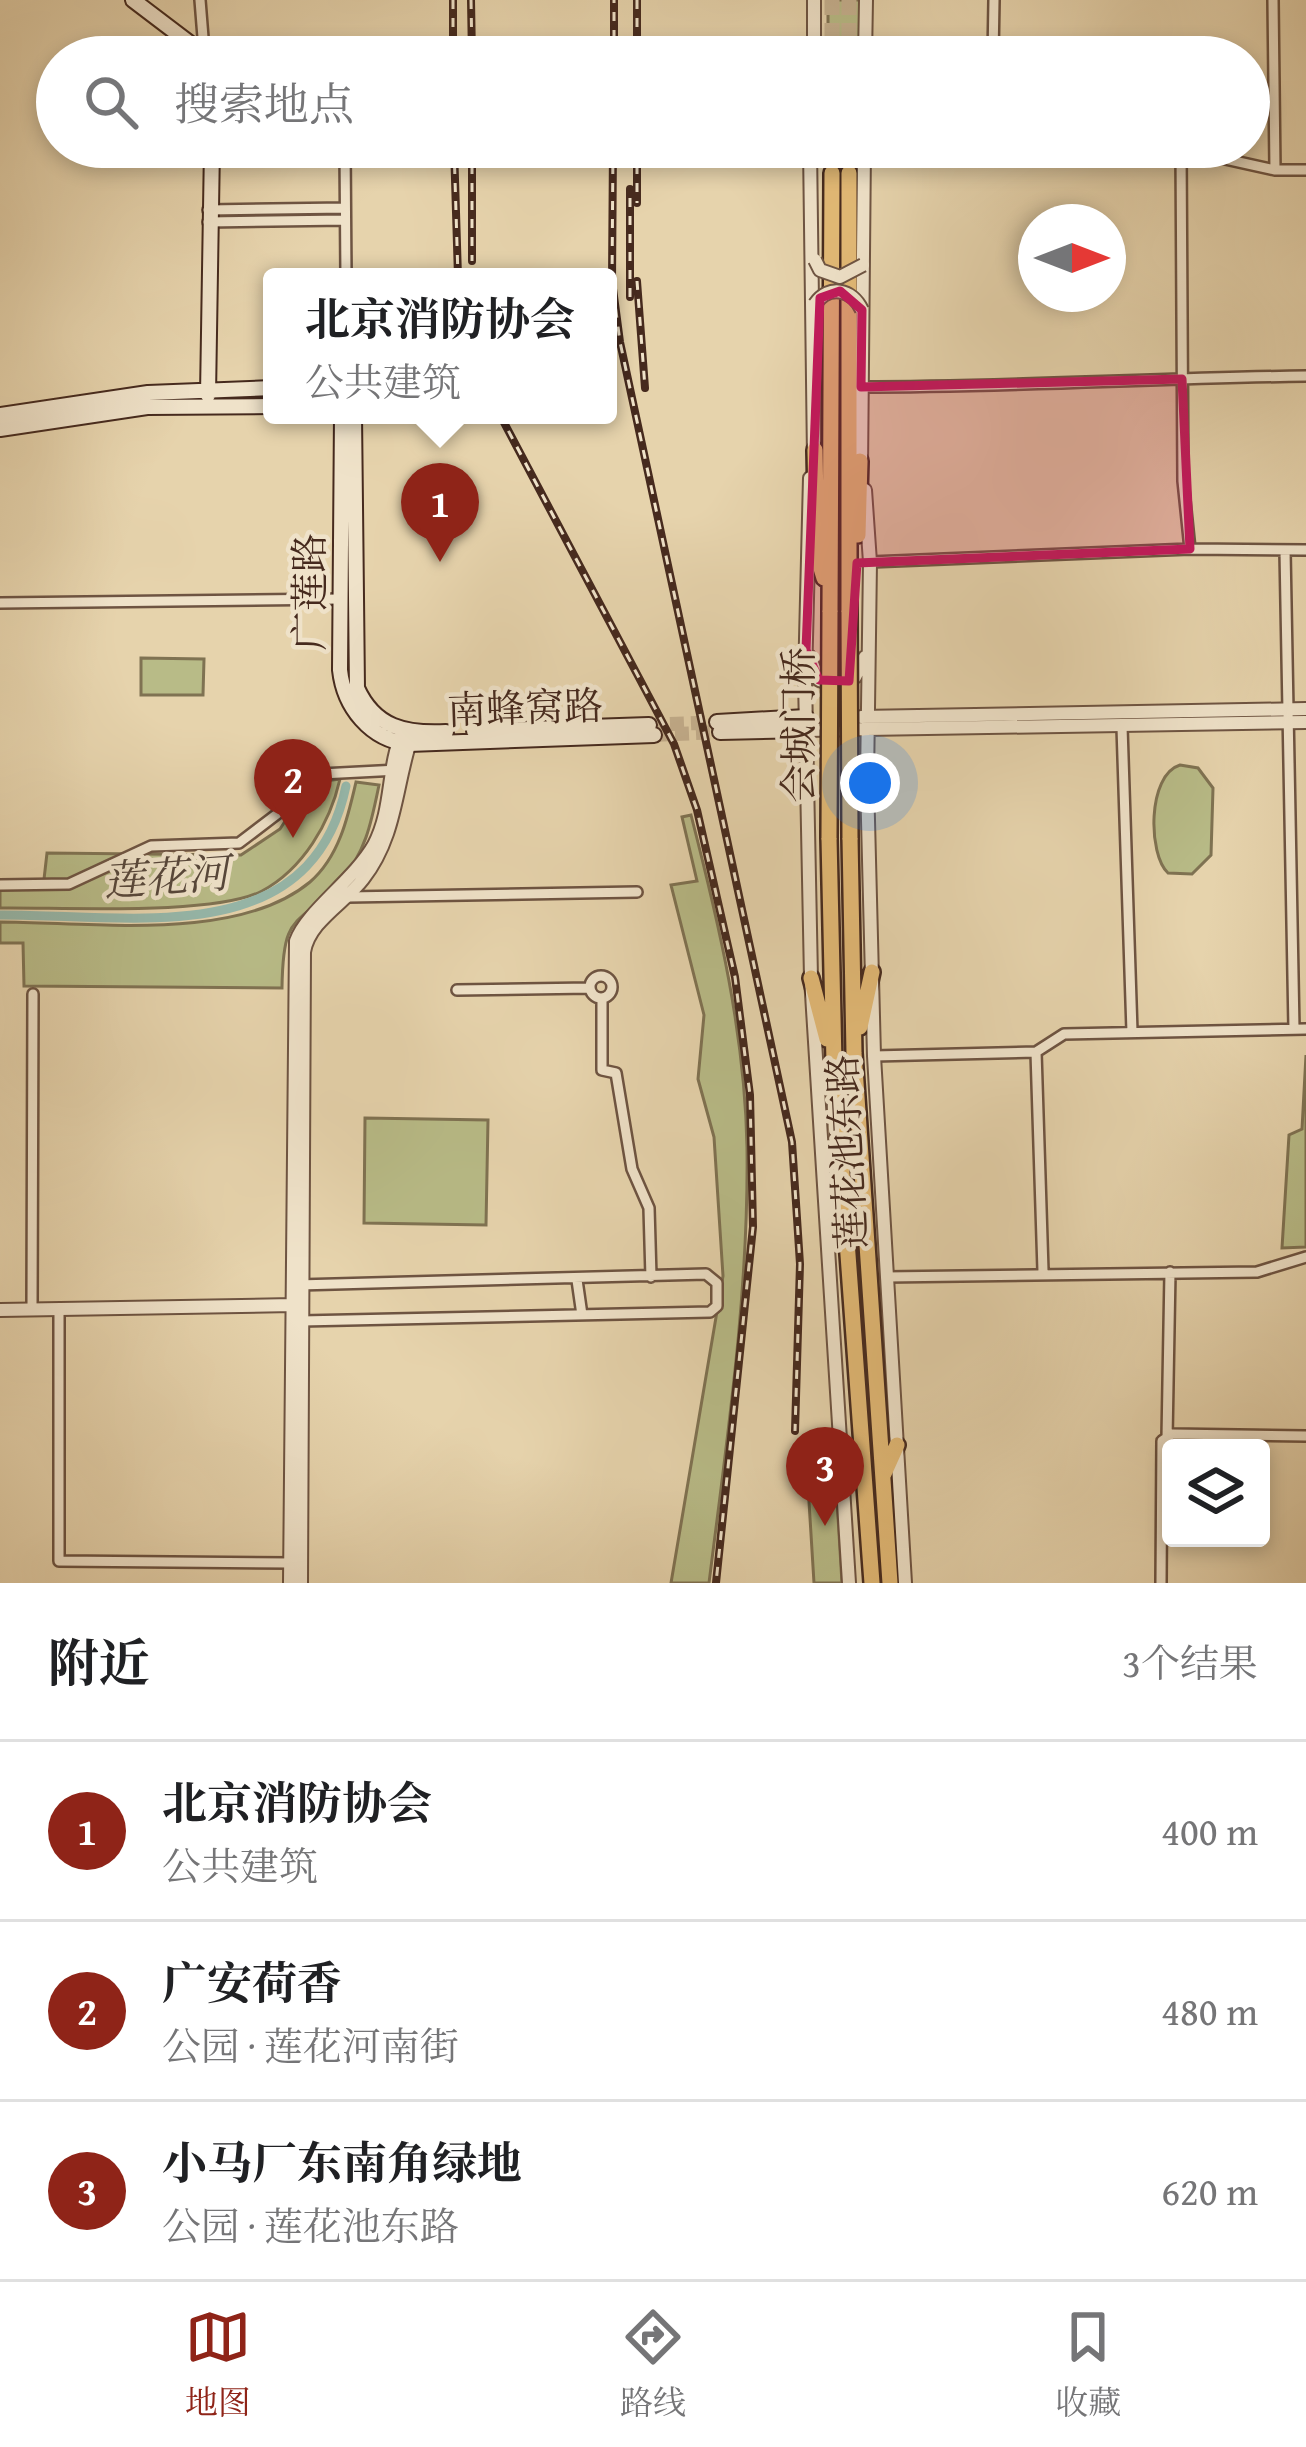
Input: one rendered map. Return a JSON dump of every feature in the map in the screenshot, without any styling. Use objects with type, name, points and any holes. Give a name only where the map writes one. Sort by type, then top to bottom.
[{"type":"highway","points":[[830,605],[841,173],[849,604]]},
{"type":"highway","points":[[815,450],[818,555],[830,605]]},
{"type":"highway","points":[[849,604],[858,560],[860,461]]},
{"type":"highway","name":"会城门桥","points":[[849,604],[850,838]]},
{"type":"highway","name":"会城门桥","points":[[829,838],[830,605]]},
{"type":"highway","name":"莲花池东路","points":[[829,838],[834,1063],[872,1583]]},
{"type":"highway","name":"莲花池东路","points":[[850,838],[854,1053],[890,1583]]},
{"type":"highway","points":[[854,1053],[872,972]]},
{"type":"highway","points":[[811,978],[834,1063]]},
{"type":"highway","points":[[882,1479],[897,1445]]},
{"type":"main road","points":[[133,0],[183,36]]},
{"type":"main road","points":[[208,398],[211,168]]},
{"type":"main road","points":[[0,429],[263,389]]},
{"type":"main road","points":[[0,415],[111,397],[208,398],[263,405]]},
{"type":"main road","name":"广莲路","points":[[342,424],[340,670],[349,704],[359,718],[406,738]]},
{"type":"main road","name":"广莲路","points":[[353,424],[357,688],[377,717],[406,738]]},
{"type":"main road","points":[[719,727],[806,723]]},
{"type":"main road","name":"南蜂窝路","points":[[406,738],[652,730]]},
{"type":"street","points":[[200,0],[204,36]]},
{"type":"street","points":[[814,0],[814,36]]},
{"type":"street","points":[[866,0],[866,36]]},
{"type":"street","points":[[993,36],[994,0]]},
{"type":"street","points":[[1274,0],[1275,170]]},
{"type":"street","points":[[345,168],[346,268]]},
{"type":"street","points":[[812,168],[815,450],[807,524],[805,679],[819,698],[840,704],[855,695],[867,670],[870,562],[860,461],[864,168]]},
{"type":"street","points":[[807,524],[801,490],[812,414],[813,168]]},
{"type":"street","points":[[1177,168],[1190,549]]},
{"type":"street","points":[[1266,168],[1306,170]]},
{"type":"street","points":[[208,217],[345,214]]},
{"type":"street","points":[[815,260],[820,270],[840,278],[863,265]]},
{"type":"street","points":[[815,304],[826,293],[840,291],[857,299],[862,310]]},
{"type":"street","points":[[861,387],[1012,388],[1063,380],[1306,376]]},
{"type":"street","points":[[870,562],[1190,549],[1306,550]]},
{"type":"street","points":[[874,1056],[1036,1052],[1064,1034],[1300,1029],[1285,551]]},
{"type":"street","points":[[0,602],[340,598]]},
{"type":"street","points":[[806,650],[819,680],[840,686],[855,677],[867,653]]},
{"type":"street","name":"莲花池东路","points":[[867,670],[874,1056],[905,1583]]},
{"type":"street","name":"莲花池东路","points":[[805,679],[811,978],[849,1583]]},
{"type":"street","points":[[867,722],[1122,727],[1287,716],[1306,709]]},
{"type":"street","points":[[806,723],[1287,716],[1306,722]]},
{"type":"street","points":[[1122,727],[1132,1032]]},
{"type":"street","points":[[301,1583],[297,1563],[296,941],[302,926],[349,882],[371,850],[384,822],[406,738]]},
{"type":"street","points":[[806,785],[817,766],[832,758],[850,762],[867,781]]},
{"type":"street","points":[[0,885],[69,884],[152,846],[239,842],[285,808],[302,775],[397,770]]},
{"type":"street","points":[[298,1321],[292,1306],[298,1285],[304,952],[313,930],[348,897],[385,843],[397,770]]},
{"type":"street","points":[[348,897],[637,892]]},
{"type":"street","points":[[590,988],[598,976],[609,979],[611,992],[602,998]]},
{"type":"street","points":[[458,990],[590,988],[602,998]]},
{"type":"street","points":[[32,1310],[33,994]]},
{"type":"street","points":[[602,998],[602,1070],[616,1073],[632,1169],[649,1208],[651,1277]]},
{"type":"street","points":[[1036,1052],[1042,1271]]},
{"type":"street","points":[[886,1277],[1042,1271],[1257,1273],[1306,1257]]},
{"type":"street","points":[[1167,1438],[1170,1272]]},
{"type":"street","points":[[298,1285],[710,1276],[717,1283],[717,1306],[710,1312],[298,1321]]},
{"type":"street","points":[[578,1280],[582,1315]]},
{"type":"street","points":[[0,1310],[292,1306]]},
{"type":"street","points":[[59,1310],[59,1561],[297,1563]]},
{"type":"street","points":[[1161,1583],[1162,1442],[1167,1438],[1306,1436]]},
{"type":"street","points":[[290,1583],[297,1563]]},
{"type":"highlighted area","points":[[840,291],[862,310],[861,387],[1182,379],[1190,549],[857,563],[849,681],[819,680],[806,650],[820,298]]},
{"type":"green space","points":[[828,0],[860,0],[861,36],[828,36]]},
{"type":"green space","points":[[141,658],[204,659],[203,695],[141,695]]},
{"type":"green space","points":[[1180,765],[1198,768],[1213,788],[1211,855],[1192,874],[1168,873],[1154,834],[1161,784]]},
{"type":"green space","points":[[340,779],[313,843],[290,870],[262,891],[239,899],[174,907],[0,908],[0,889],[43,888],[47,853],[241,855],[280,829],[310,783]]},
{"type":"green space","points":[[356,782],[379,785],[367,835],[350,870],[289,933],[282,988],[24,986],[23,943],[0,943],[0,922],[162,925],[244,914],[279,901],[310,882],[328,861],[346,822]]},
{"type":"green space","points":[[691,815],[736,1021],[745,1105],[747,1202],[736,1366],[709,1583],[671,1583],[723,1276],[714,1137],[698,1079],[704,1015],[671,885],[697,881],[682,817]]},
{"type":"green space","points":[[1306,1055],[1306,1247],[1282,1248],[1289,1135],[1302,1129]]},
{"type":"green space","points":[[365,1118],[488,1120],[486,1225],[364,1223]]},
{"type":"green space","points":[[835,1467],[842,1583],[814,1583],[807,1469]]},
{"type":"waterway","name":"莲花河","points":[[0,915],[157,918],[209,913],[255,900],[295,876],[326,839],[346,786]]},
{"type":"tunnel","points":[[832,0],[832,36]]},
{"type":"tunnel","points":[[849,0],[849,36]]},
{"type":"tunnel","points":[[832,168],[832,173]]},
{"type":"tunnel","points":[[849,168],[849,173]]},
{"type":"tunnel","points":[[649,725],[717,722]]},
{"type":"tunnel","points":[[654,735],[720,732]]},
{"type":"railway","points":[[453,0],[453,36]]},
{"type":"railway","points":[[471,0],[472,36]]},
{"type":"railway","points":[[614,0],[614,36]]},
{"type":"railway","points":[[637,0],[637,36]]},
{"type":"railway","points":[[455,168],[458,268]]},
{"type":"railway","points":[[472,168],[472,261]]},
{"type":"railway","points":[[612,268],[613,168]]},
{"type":"railway","points":[[637,168],[637,203]]},
{"type":"railway","points":[[630,189],[630,297]]},
{"type":"railway","points":[[637,281],[645,388]]},
{"type":"railway","points":[[617,319],[792,1142],[800,1264],[795,1431]]},
{"type":"railway","points":[[505,424],[674,744],[697,810],[735,977],[750,1095],[753,1227],[716,1583]]},
{"type":"place","name":"北京消防协会","points":[[440,562]]},
{"type":"place","name":"广安荷香","points":[[293,838]]},
{"type":"place","name":"小马厂东南角绿地","points":[[825,1526]]}]
